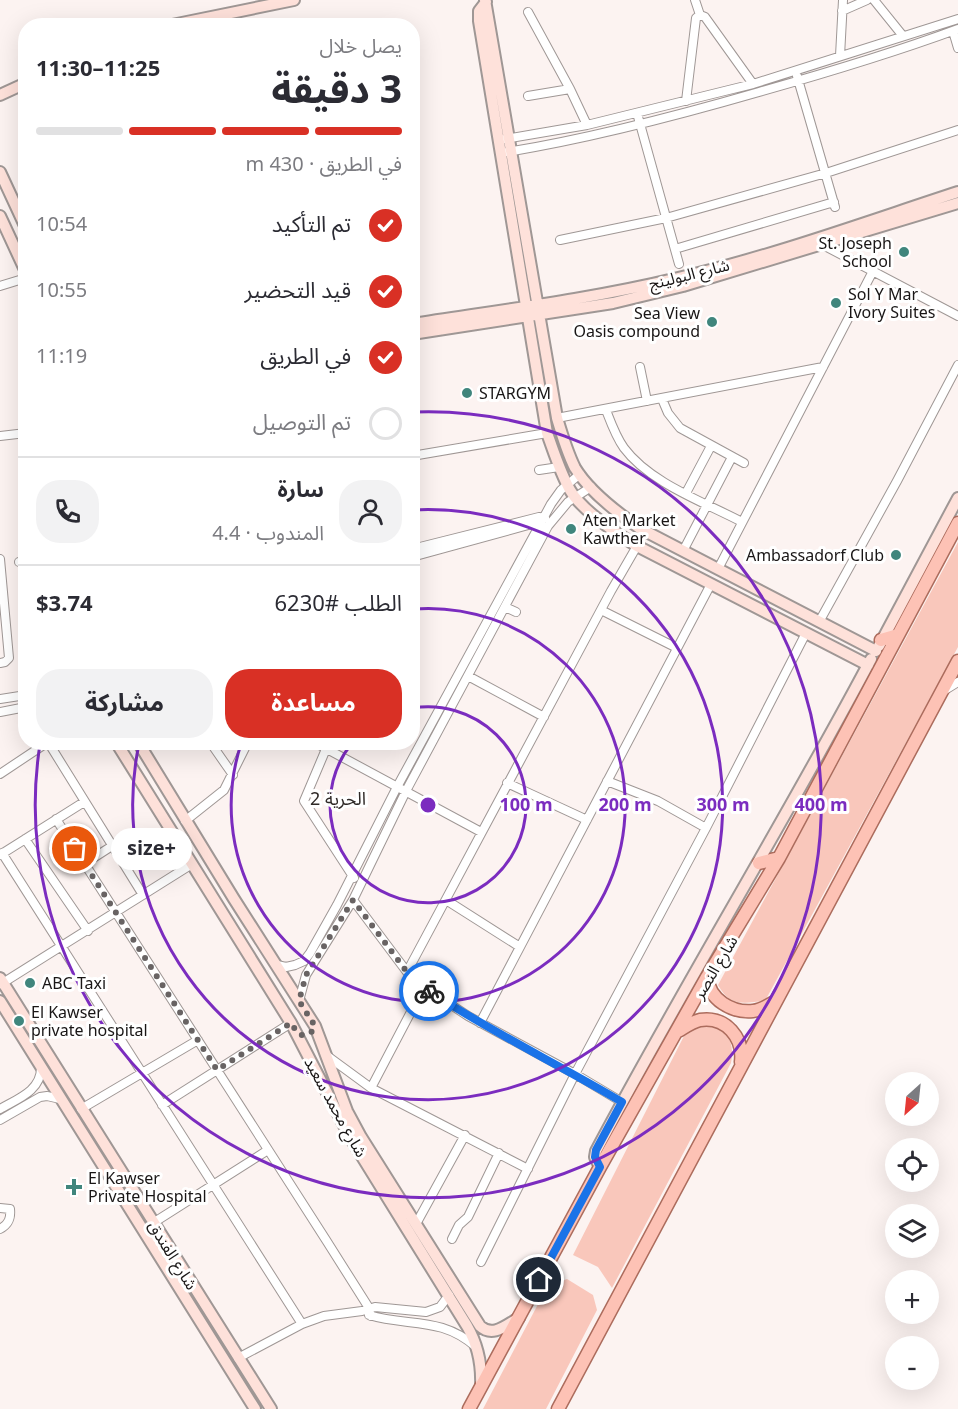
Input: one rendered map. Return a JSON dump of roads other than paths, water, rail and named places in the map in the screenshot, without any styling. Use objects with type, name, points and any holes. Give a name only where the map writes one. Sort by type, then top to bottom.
[{"type":"main road","name":"شارع النصر","points":[[470,1409],[600,1167],[707,977],[779,858],[958,523]]},
{"type":"main road","points":[[881,640],[898,635]]},
{"type":"main road","points":[[558,1409],[958,661]]},
{"type":"main road","points":[[850,698],[854,717]]},
{"type":"main road","points":[[759,863],[779,858]]},
{"type":"main road","points":[[707,977],[713,995],[720,1002],[729,1006],[753,1011],[776,1001]]},
{"type":"main road","points":[[676,1032],[701,1020],[722,1023],[731,1029],[740,1043],[742,1053],[739,1069]]},
{"type":"street","points":[[206,18],[294,0]]},
{"type":"street","points":[[695,0],[700,15],[705,17],[753,84]]},
{"type":"street","points":[[840,56],[843,0]]},
{"type":"street","points":[[842,11],[867,0]]},
{"type":"street","points":[[874,0],[903,36]]},
{"type":"street","points":[[485,1],[479,11],[479,21],[503,140],[500,153],[557,418],[564,441],[580,474],[617,511],[636,525],[876,651]]},
{"type":"street","points":[[528,12],[587,125]]},
{"type":"street","points":[[686,100],[696,18],[700,15]]},
{"type":"street","points":[[503,140],[587,125],[753,84],[958,19]]},
{"type":"street","points":[[500,153],[640,125],[799,81],[956,30],[958,48]]},
{"type":"street","points":[[675,249],[835,204],[799,81],[794,71]]},
{"type":"street","points":[[0,95],[18,87]]},
{"type":"street","points":[[528,96],[570,89]]},
{"type":"street","points":[[637,113],[679,264]]},
{"type":"street","points":[[560,240],[666,218],[826,173],[958,130]]},
{"type":"street","points":[[503,140],[512,151],[548,434],[559,467],[575,496],[605,524],[637,546],[868,665]]},
{"type":"street","points":[[0,172],[18,211]]},
{"type":"street","name":"شارع البولينج","points":[[682,282],[823,245],[843,234],[958,192]]},
{"type":"street","name":"شارع البولينج","points":[[420,323],[613,303],[843,234],[958,203]]},
{"type":"street","points":[[0,216],[18,257]]},
{"type":"street","points":[[823,245],[958,316]]},
{"type":"street","points":[[718,569],[873,271]]},
{"type":"street","points":[[0,286],[18,277]]},
{"type":"street","name":"شارع البولينج","points":[[420,332],[533,311]]},
{"type":"street","points":[[819,621],[897,482],[958,364]]},
{"type":"street","points":[[640,367],[647,401]]},
{"type":"street","points":[[557,418],[823,367]]},
{"type":"street","points":[[662,399],[668,413],[680,428],[744,463]]},
{"type":"street","points":[[606,410],[612,427],[624,447],[651,474],[742,522]]},
{"type":"street","points":[[0,436],[18,434]]},
{"type":"street","points":[[420,455],[548,434]]},
{"type":"street","points":[[686,493],[711,446]]},
{"type":"street","points":[[683,551],[732,457]]},
{"type":"street","points":[[539,470],[559,467]]},
{"type":"street","points":[[299,1001],[306,975],[353,900],[406,791],[505,607],[546,522],[555,496],[580,474]]},
{"type":"street","points":[[420,745],[546,522],[575,496],[591,487]]},
{"type":"street","points":[[600,1167],[595,1157],[596,1150],[759,863],[958,498]]},
{"type":"street","points":[[420,551],[546,522]]},
{"type":"street","points":[[407,972],[637,546]]},
{"type":"street","points":[[0,559],[9,658],[0,663]]},
{"type":"street","points":[[480,1023],[711,584]]},
{"type":"street","points":[[505,607],[516,612]]},
{"type":"street","points":[[601,610],[677,648]]},
{"type":"street","points":[[481,1262],[575,1074],[706,828],[806,633]]},
{"type":"street","points":[[850,656],[856,650],[857,642]]},
{"type":"street","points":[[468,676],[544,717]]},
{"type":"street","points":[[939,695],[958,681]]},
{"type":"street","points":[[0,699],[18,696]]},
{"type":"street","points":[[0,712],[18,709]]},
{"type":"street","points":[[0,774],[39,750]]},
{"type":"street","points":[[54,750],[143,895]]},
{"type":"street","name":"شارع محمد سعيد","points":[[121,750],[298,1034],[350,1137],[449,1295],[478,1349],[482,1386]]},
{"type":"street","name":"شارع محمد سعيد","points":[[143,750],[315,1026],[352,1120],[482,1329],[488,1332],[497,1331],[519,1318]]},
{"type":"street","points":[[216,750],[233,775]]},
{"type":"street","points":[[185,821],[224,790],[244,750]]},
{"type":"street","points":[[326,750],[304,801],[360,886]]},
{"type":"street","points":[[328,750],[481,832]]},
{"type":"street","points":[[277,965],[291,967],[304,961],[337,905],[417,750]]},
{"type":"street","points":[[138,779],[143,781],[151,777],[154,769]]},
{"type":"street","points":[[607,781],[658,801],[706,828]]},
{"type":"street","points":[[507,783],[586,820]]},
{"type":"street","points":[[155,806],[158,798],[169,794]]},
{"type":"street","points":[[84,802],[1,854],[302,1324]]},
{"type":"street","points":[[56,819],[268,1150],[367,1312]]},
{"type":"street","points":[[25,839],[88,931]]},
{"type":"street","points":[[84,864],[112,846]]},
{"type":"street","points":[[1,982],[88,931],[192,864]]},
{"type":"street","points":[[353,900],[407,972],[423,987],[480,1023],[622,1102]]},
{"type":"street","points":[[446,900],[520,947]]},
{"type":"street","points":[[337,905],[346,912]]},
{"type":"street","name":"شارع الفندق","points":[[1,982],[271,1409]]},
{"type":"street","points":[[371,1088],[423,987]]},
{"type":"street","name":"شارع الفندق","points":[[1,1004],[255,1409]]},
{"type":"street","points":[[162,1105],[291,1023]]},
{"type":"street","points":[[298,1034],[307,1035],[314,1030],[315,1026]]},
{"type":"street","points":[[81,1109],[198,1040]]},
{"type":"street","points":[[309,1059],[315,1054],[326,1055],[371,1088],[528,1169]]},
{"type":"street","points":[[0,1109],[32,1090],[40,1080],[41,1068]]},
{"type":"street","points":[[0,1120],[40,1097],[54,1096],[60,1099]]},
{"type":"street","points":[[416,1224],[465,1135]]},
{"type":"street","points":[[153,1223],[268,1150]]},
{"type":"street","points":[[452,1239],[459,1225],[468,1217],[499,1153]]},
{"type":"street","points":[[0,1208],[10,1209],[11,1214],[8,1223],[0,1229]]},
{"type":"street","points":[[167,1269],[178,1262]]},
{"type":"street","points":[[367,1312],[382,1307],[426,1311],[440,1307],[449,1295]]},
{"type":"street","points":[[238,1358],[302,1324],[334,1314],[367,1312],[438,1325],[460,1335],[478,1349]]},
{"type":"place","name":"St. Joseph School","points":[[904,252]]},
{"type":"place","name":"Sol Y Mar Ivory Suites","points":[[836,303]]},
{"type":"place","name":"Sea View Oasis compound","points":[[712,322]]},
{"type":"place","name":"STARGYM","points":[[467,393]]},
{"type":"place","name":"Aten Market Kawther","points":[[571,529]]},
{"type":"place","name":"Ambassadorf Club","points":[[896,555]]},
{"type":"place","name":"+size","points":[[75,849]]},
{"type":"place","name":"ABC Taxi","points":[[30,983]]},
{"type":"place","name":"El Kawser private hospital","points":[[19,1021]]},
{"type":"place","name":"El Kawser Private Hospital","points":[[74,1187]]},
{"type":"district","name":"الحرية 2","points":[[338,799]]}]
